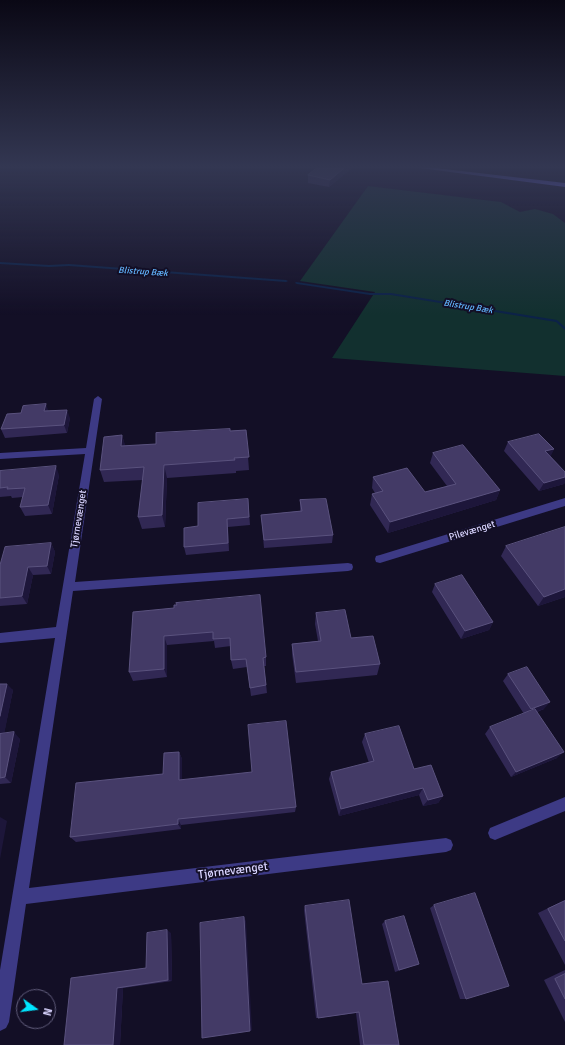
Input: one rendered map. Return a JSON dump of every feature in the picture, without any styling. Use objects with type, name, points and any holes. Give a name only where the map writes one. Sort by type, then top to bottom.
[{"type":"street","name":"Tjørnevænget","points":[[0,1022],[2,991],[19,897],[98,399]]},
{"type":"street","points":[[0,456],[90,451]]},
{"type":"street","name":"Pilevænget","points":[[380,559],[565,502]]},
{"type":"street","points":[[68,587],[348,567]]},
{"type":"street","points":[[0,638],[61,632]]},
{"type":"street","points":[[495,833],[565,804]]},
{"type":"street","name":"Tjørnevænget","points":[[19,897],[446,845]]},
{"type":"green space","points":[[346,217],[557,217],[565,223],[565,376],[332,358],[375,292],[300,281]]},
{"type":"building","points":[[46,404],[44,411],[67,410],[64,425],[1,429],[7,414],[21,413],[23,406]]},
{"type":"building","points":[[230,429],[230,431],[246,430],[249,457],[234,458],[235,460],[164,465],[162,515],[138,517],[144,467],[100,470],[104,437],[122,435],[121,446],[156,444],[156,433]]},
{"type":"building","points":[[539,434],[554,449],[545,451],[565,472],[565,477],[544,483],[508,442]]},
{"type":"building","points":[[463,445],[500,490],[390,522],[372,494],[383,491],[373,477],[407,468],[425,492],[456,484],[433,453]]},
{"type":"building","points":[[56,466],[48,505],[20,507],[25,488],[0,488],[0,471]]},
{"type":"building","points":[[248,499],[249,517],[227,519],[228,543],[184,547],[184,528],[198,526],[198,503]]},
{"type":"building","points":[[326,499],[333,535],[264,540],[261,515],[302,511],[300,500]]},
{"type":"building","points":[[565,527],[565,589],[544,597],[506,546]]},
{"type":"building","points":[[51,543],[47,566],[28,567],[22,596],[0,598],[0,565],[5,547]]},
{"type":"building","points":[[462,575],[493,622],[465,631],[435,584]]},
{"type":"building","points":[[260,595],[266,657],[263,658],[266,685],[250,688],[246,659],[231,660],[230,638],[213,639],[213,632],[164,636],[164,669],[129,672],[133,612],[174,608],[174,605],[177,605],[176,603]]},
{"type":"building","points":[[345,610],[351,638],[373,636],[380,664],[296,672],[292,644],[321,641],[316,613]]},
{"type":"building","points":[[527,667],[550,702],[531,709],[508,674]]},
{"type":"building","points":[[0,684],[7,684],[0,716]]},
{"type":"building","points":[[535,709],[564,752],[516,772],[490,727]]},
{"type":"building","points":[[286,721],[296,807],[178,819],[178,824],[70,837],[76,783],[163,774],[164,753],[179,752],[179,780],[252,772],[248,725]]},
{"type":"building","points":[[399,726],[414,769],[431,765],[443,796],[428,800],[423,788],[341,809],[331,772],[374,761],[365,734]]},
{"type":"building","points":[[14,732],[5,777],[0,778],[0,734]]},
{"type":"building","points":[[475,893],[509,986],[466,999],[434,905]]},
{"type":"building","points":[[349,900],[362,984],[388,981],[399,1045],[364,1045],[359,1012],[318,1018],[305,906]]},
{"type":"building","points":[[565,901],[565,941],[548,909]]},
{"type":"building","points":[[404,916],[419,964],[399,970],[385,921]]},
{"type":"building","points":[[244,917],[250,1031],[202,1038],[200,923]]},
{"type":"building","points":[[167,930],[168,980],[117,988],[113,1045],[64,1045],[71,978],[146,968],[147,933]]},
{"type":"building","points":[[565,974],[565,999],[555,979]]},
{"type":"waterway","name":"Blistrup Bæk","points":[[0,263],[49,266],[69,265],[286,281]]},
{"type":"waterway","name":"Blistrup Bæk","points":[[297,283],[370,294],[391,294],[557,321],[565,329]]}]
